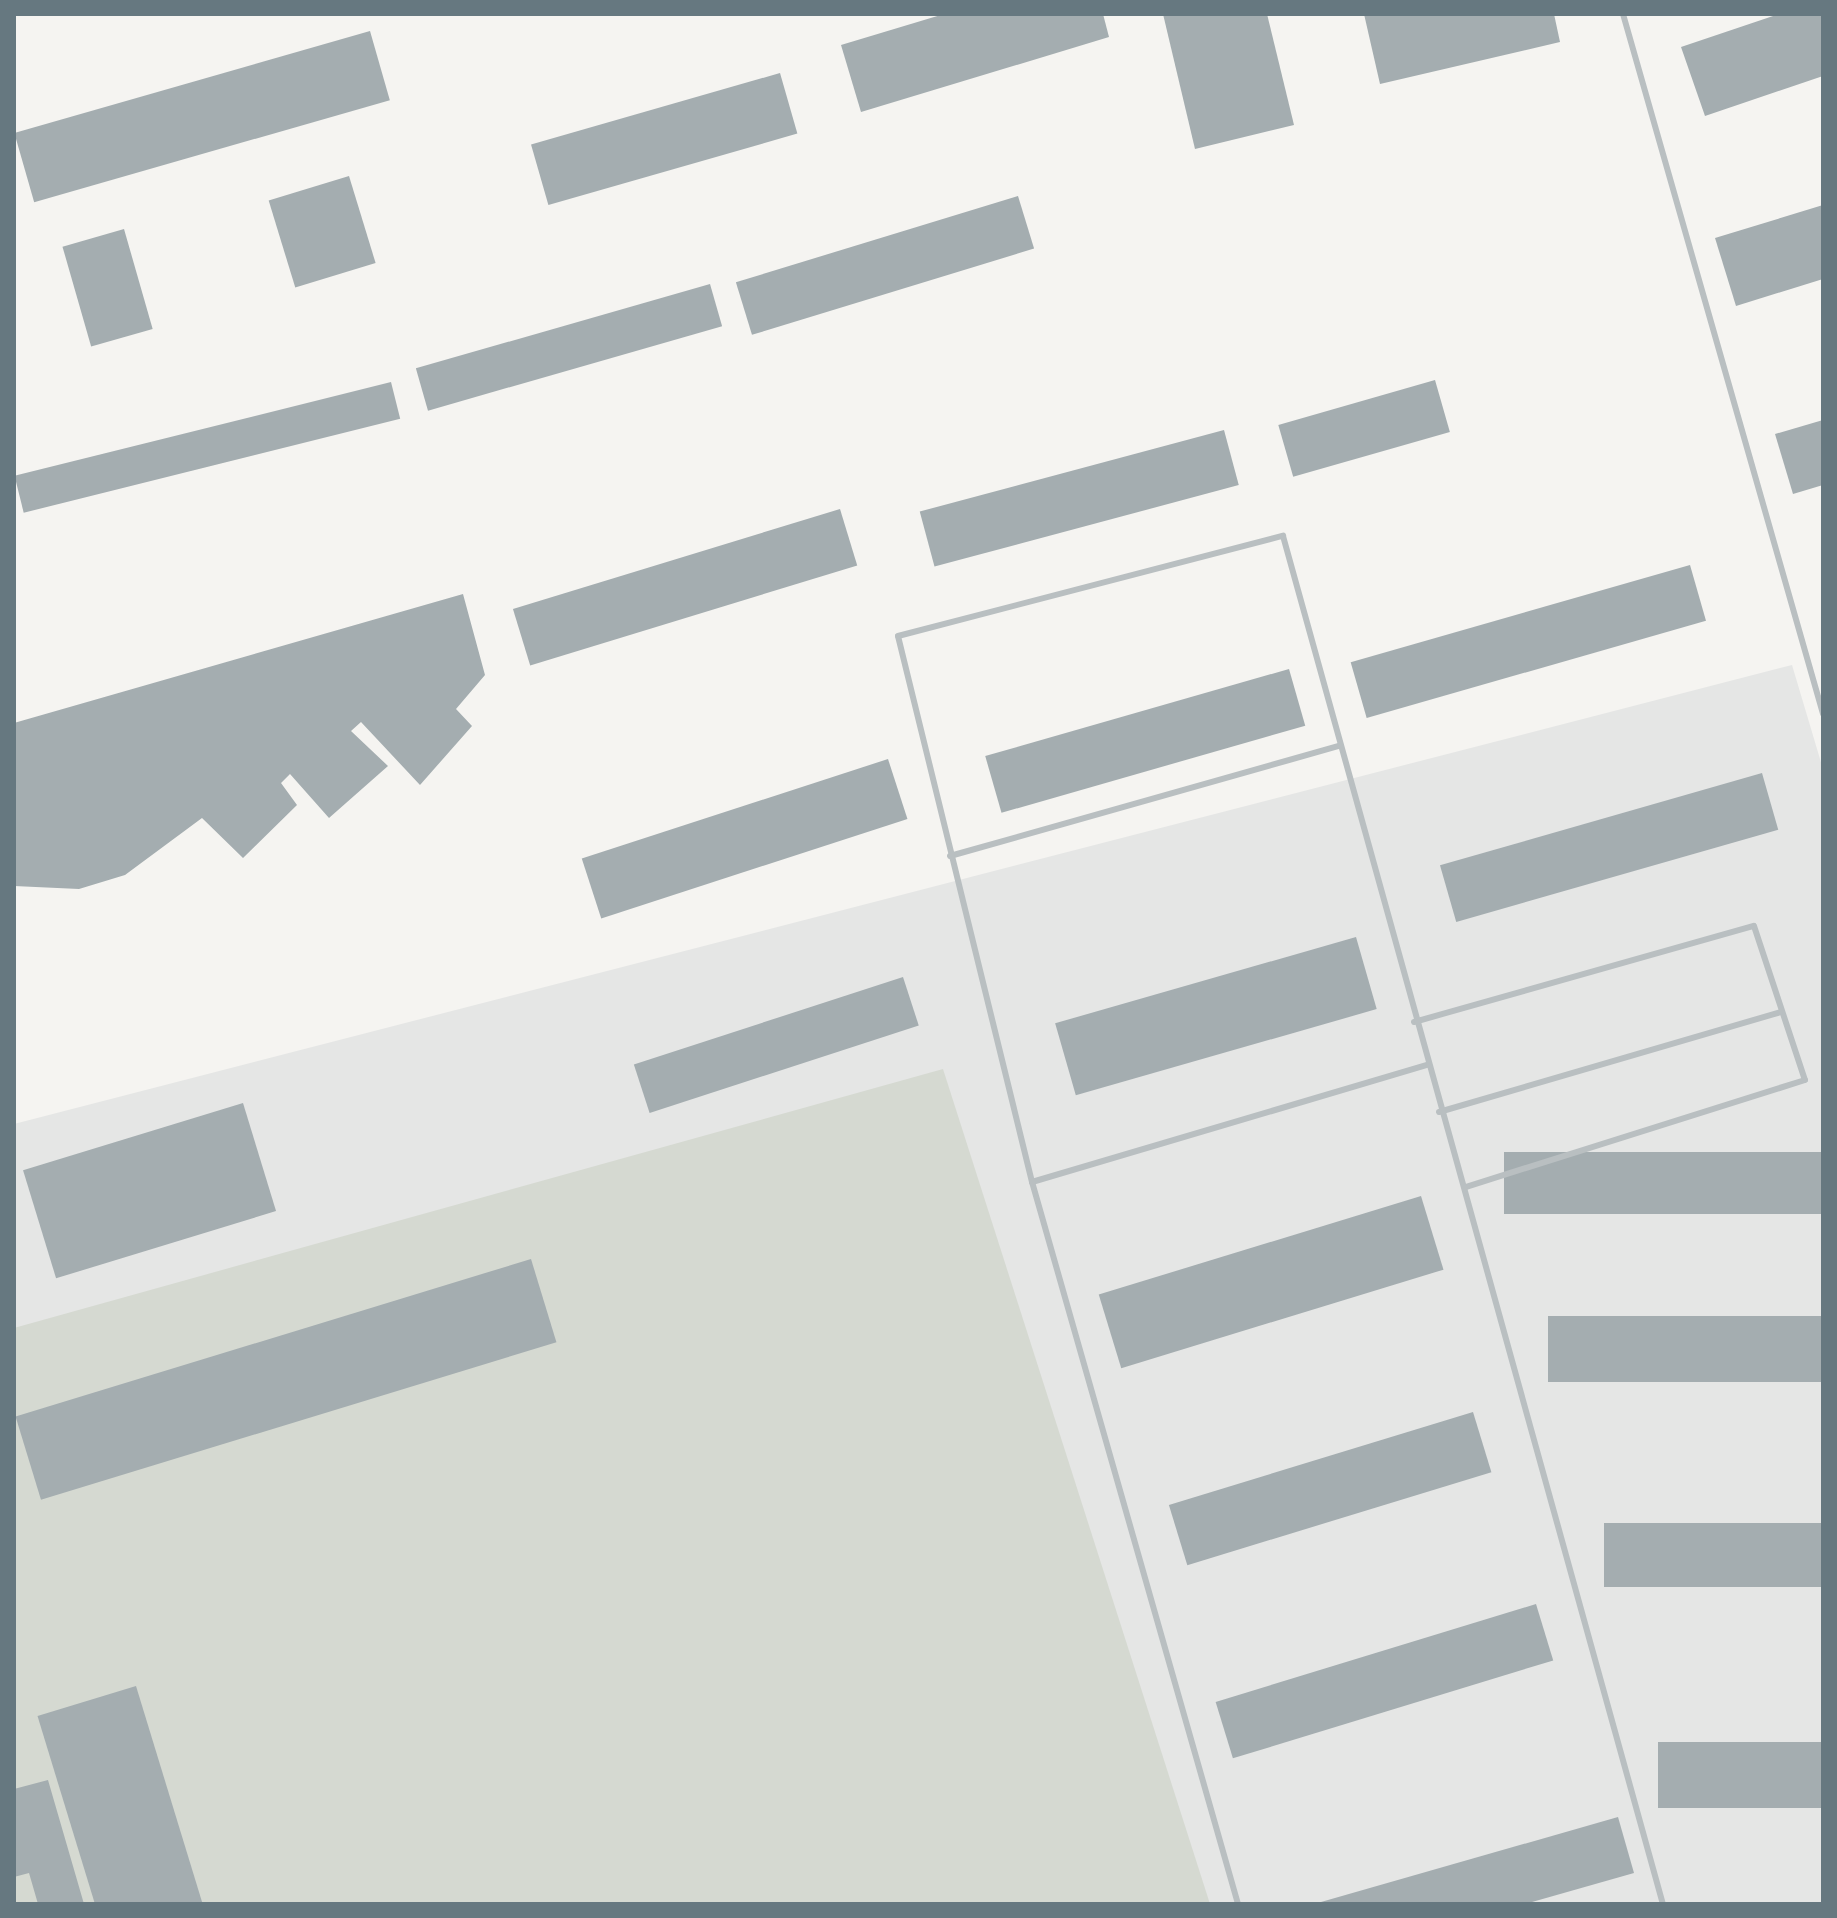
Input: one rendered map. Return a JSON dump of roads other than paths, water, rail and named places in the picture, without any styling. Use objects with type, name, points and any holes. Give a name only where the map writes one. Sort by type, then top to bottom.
[{"type":"lane","points":[[1623,14],[1823,714]]},
{"type":"lane","points":[[1238,1904],[1032,1182],[898,636],[1283,536],[1414,1022],[1439,1112],[1465,1187],[1663,1904]]},
{"type":"lane","points":[[950,856],[1340,746]]},
{"type":"lane","points":[[1414,1022],[1754,926],[1805,1080],[1465,1187]]},
{"type":"lane","points":[[1439,1112],[1780,1012]]},
{"type":"lane","points":[[1032,1182],[1427,1065]]}]
